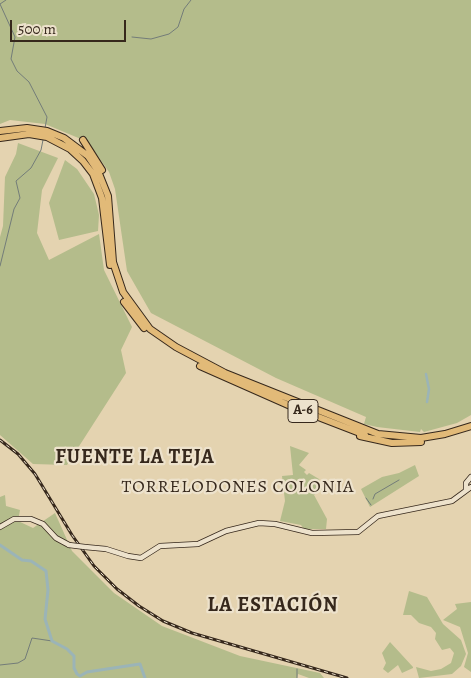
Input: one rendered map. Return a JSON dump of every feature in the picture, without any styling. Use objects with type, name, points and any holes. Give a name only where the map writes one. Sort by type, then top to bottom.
[{"type":"highway","name":"A-6","points":[[0,131],[27,128],[47,131],[74,144],[88,156],[98,171],[108,196],[113,262],[123,292],[140,317],[161,338],[207,365],[363,430],[391,437],[434,436],[471,424]]},
{"type":"highway","name":"A-6","points":[[0,138],[29,134],[47,137],[70,149],[87,165],[98,184],[102,198],[107,251],[114,280],[128,309],[158,340],[224,378],[351,430],[393,441],[421,442],[471,430]]},
{"type":"highway","points":[[83,140],[101,168],[109,188],[113,262]]},
{"type":"highway","points":[[316,421],[380,442],[406,444],[421,442]]},
{"type":"main road","points":[[0,527],[14,519],[32,519],[45,525],[56,538],[69,545],[106,549],[141,558],[158,546],[198,544],[226,531],[259,523],[278,525],[312,533],[358,532],[374,518],[456,499],[469,484]]},
{"type":"green space","points":[[0,0],[471,0],[471,415],[457,423],[424,432],[421,429],[420,432],[364,424],[366,417],[276,378],[151,313],[127,271],[115,189],[109,172],[88,142],[45,124],[10,120],[0,124]]},
{"type":"green space","points":[[18,143],[58,158],[42,190],[37,233],[49,260],[99,234],[104,270],[132,327],[121,350],[126,373],[67,465],[33,464],[0,435],[0,237],[3,226],[5,177],[16,154]]},
{"type":"green space","points":[[65,160],[77,169],[94,194],[99,215],[98,231],[59,240],[49,203]]},
{"type":"green space","points":[[290,446],[309,453],[299,465],[306,470],[304,472],[307,475],[309,473],[319,479],[324,489],[314,495],[327,519],[326,529],[304,529],[301,525],[280,521],[285,501],[282,476],[293,475]]},
{"type":"green space","points":[[415,465],[419,476],[370,507],[361,489],[382,477],[399,473]]},
{"type":"green space","points":[[5,495],[6,506],[20,510],[18,521],[33,528],[55,513],[72,551],[114,593],[162,626],[240,656],[320,673],[324,678],[309,678],[298,674],[297,678],[0,678],[0,497]]},
{"type":"green space","points":[[409,591],[427,597],[443,624],[461,640],[466,654],[461,666],[452,674],[419,678],[416,667],[431,671],[441,669],[451,663],[454,653],[450,648],[442,650],[435,639],[436,633],[431,627],[419,623],[411,615],[403,615]]},
{"type":"green space","points":[[471,602],[471,672],[464,667],[468,653],[460,627],[443,620],[457,609],[455,604]]},
{"type":"green space","points":[[390,642],[413,668],[402,673],[398,665],[388,673],[383,669],[386,663],[382,653]]},
{"type":"waterway","points":[[6,0],[0,4],[15,37],[11,59],[17,71],[29,82],[47,117],[45,128]]},
{"type":"waterway","points":[[132,37],[151,39],[169,34],[178,27],[184,9],[191,0]]},
{"type":"waterway","points":[[0,266],[14,209],[20,198],[16,181],[31,168],[41,150],[43,140]]},
{"type":"waterway","points":[[426,374],[429,389],[427,402]]},
{"type":"waterway","points":[[373,499],[375,494],[399,480]]},
{"type":"waterway","points":[[366,498],[371,505]]},
{"type":"waterway","points":[[0,545],[22,560],[31,561],[46,571],[48,590],[45,619],[52,641],[67,649],[74,656],[74,668],[77,674],[80,676],[87,672],[140,664],[145,678]]},
{"type":"waterway","points":[[0,665],[18,663],[25,659],[32,638],[52,641]]},
{"type":"waterway","points":[[297,669],[297,678]]},
{"type":"railway","points":[[0,440],[18,454],[35,474],[72,535],[94,566],[117,589],[139,606],[163,621],[192,633],[347,678]]},
{"type":"district","name":"FUENTE LA TEJA","points":[[135,458]]},
{"type":"district","name":"TORRELODONES COLONIA","points":[[238,488]]},
{"type":"district","name":"LA ESTACIÓN","points":[[273,606]]}]
